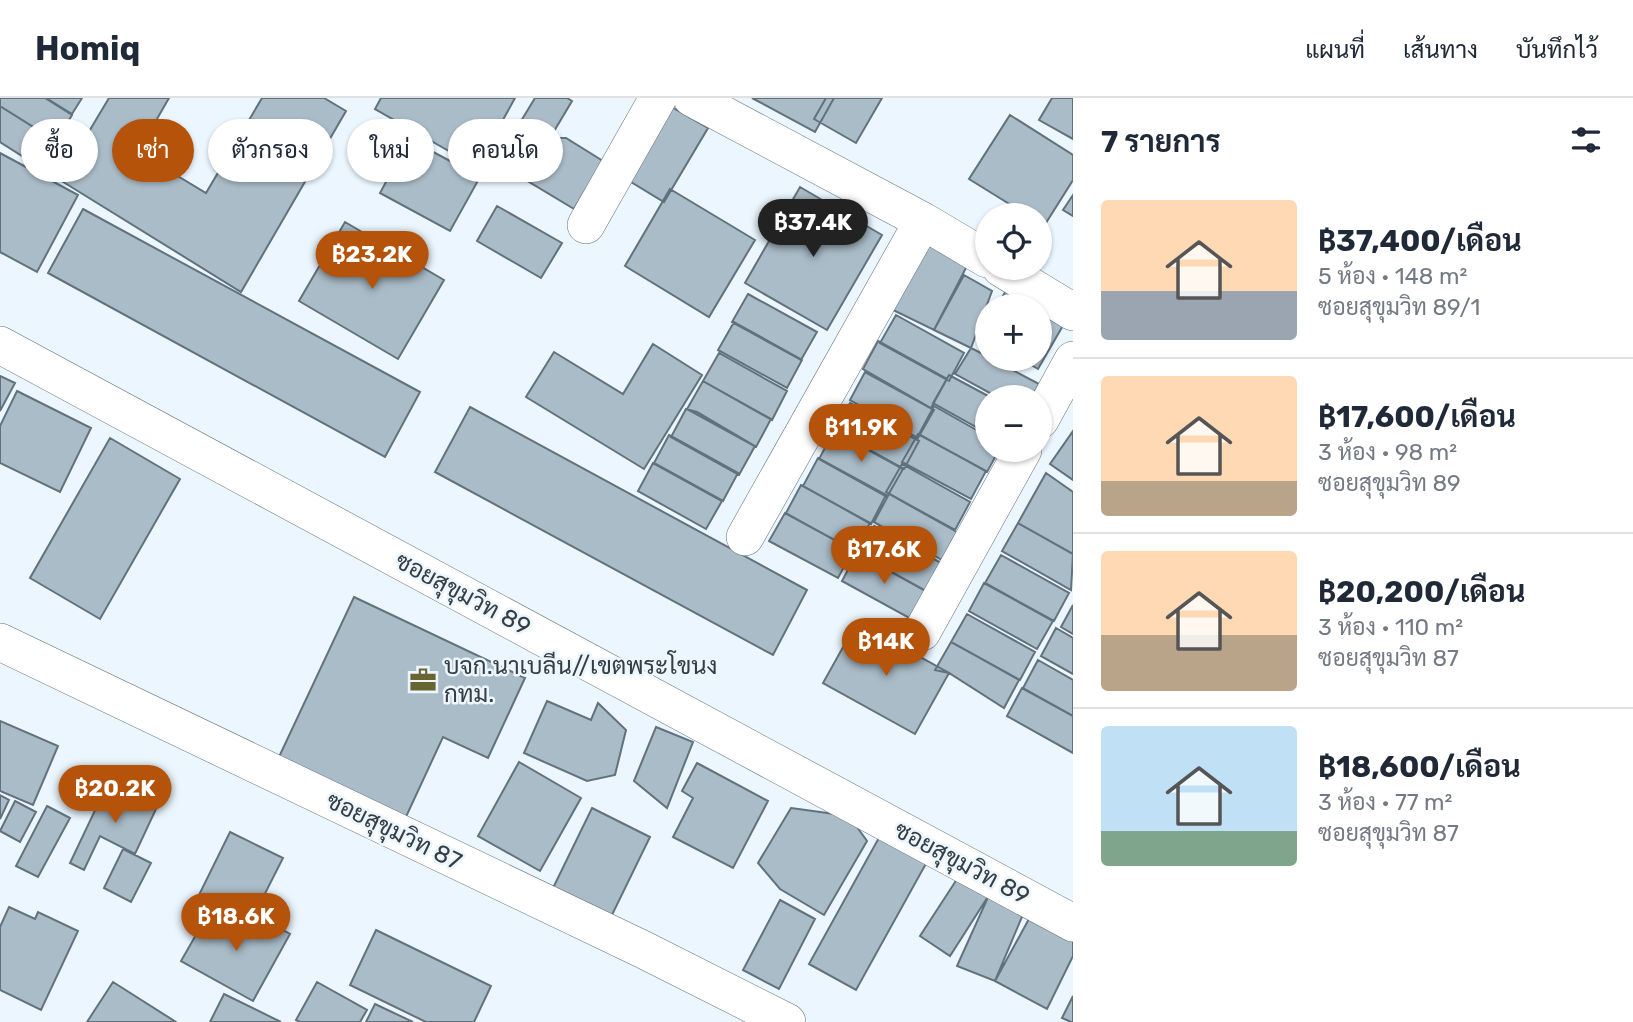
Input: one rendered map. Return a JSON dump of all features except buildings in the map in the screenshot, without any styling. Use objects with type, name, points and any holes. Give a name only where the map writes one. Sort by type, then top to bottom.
[{"type":"street","points":[[586,225],[659,98]]},
{"type":"street","points":[[692,98],[923,221],[975,252]]},
{"type":"street","points":[[745,537],[923,221]]},
{"type":"street","points":[[1021,280],[1073,312]]},
{"type":"street","name":"ซอยสุขุมวิท 89","points":[[0,345],[1073,923]]},
{"type":"street","points":[[1052,398],[1073,360]]},
{"type":"street","points":[[922,632],[1016,462]]},
{"type":"street","name":"ซอยสุขุมวิท 87","points":[[0,642],[617,937],[787,1022]]},
{"type":"place","name":"บจก.นาเบลีน//เขตพระโขนง กทม.","points":[[423,680]]}]
